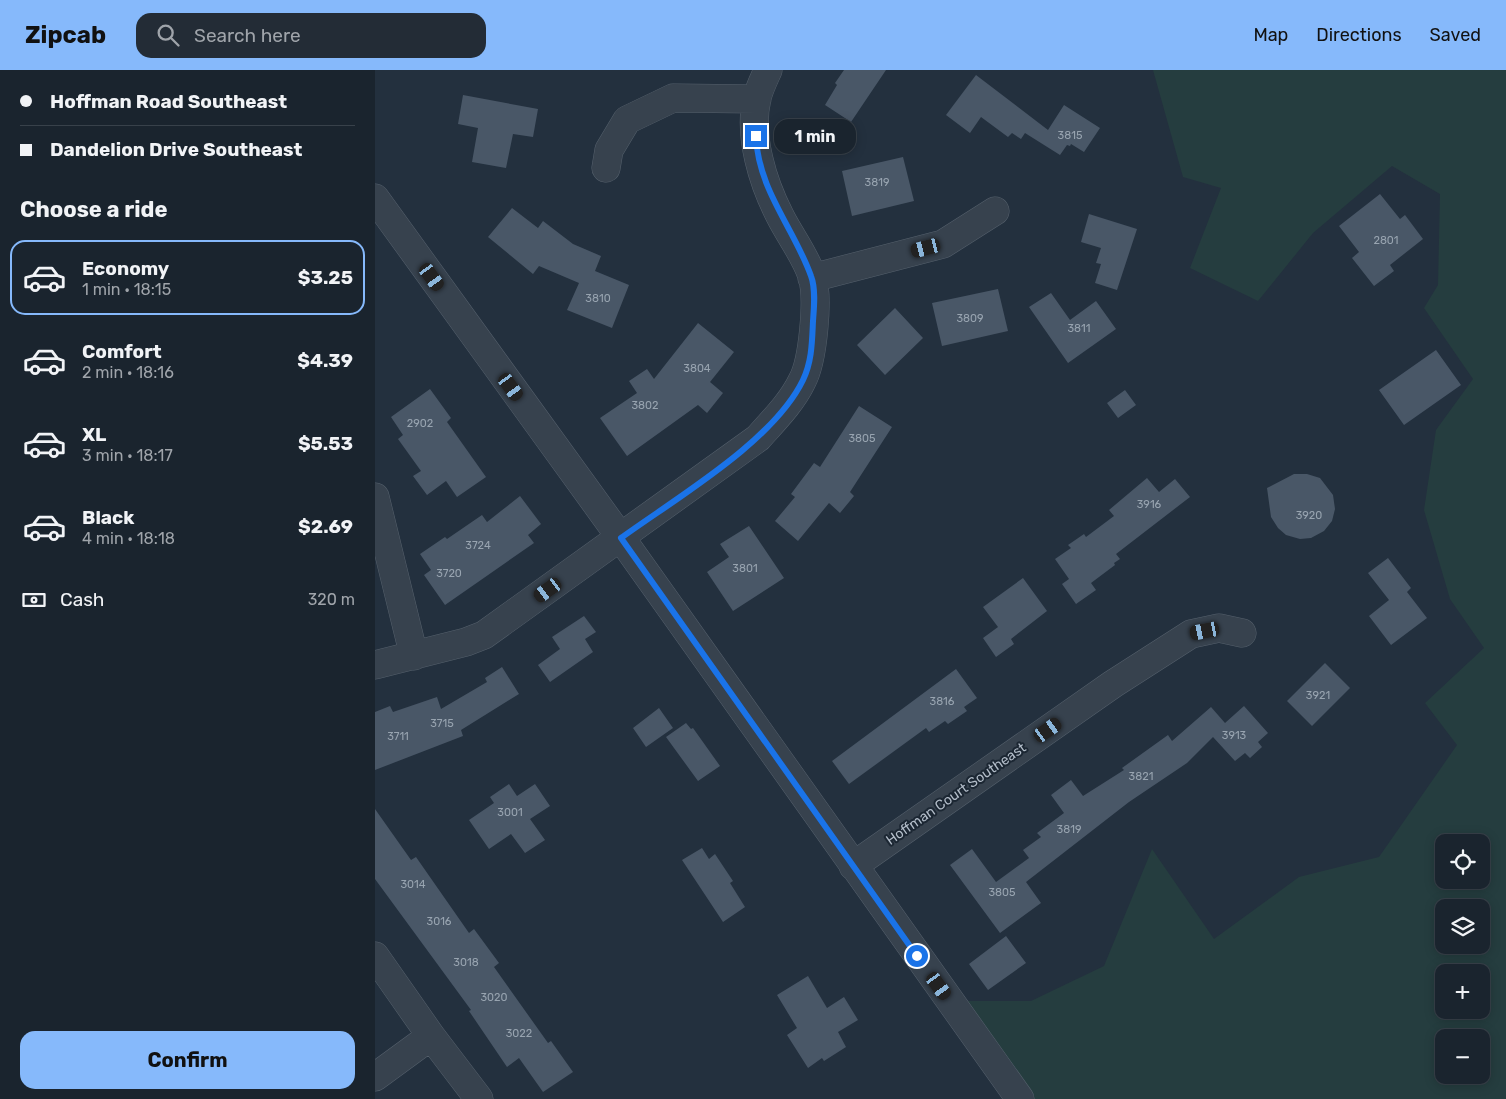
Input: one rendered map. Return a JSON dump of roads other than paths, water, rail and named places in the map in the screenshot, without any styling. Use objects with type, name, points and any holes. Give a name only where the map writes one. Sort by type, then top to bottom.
[{"type":"street","points":[[375,665],[414,656],[484,635],[758,438],[788,403],[803,381],[812,353],[812,278],[779,215],[764,180],[757,149],[757,99],[767,70]]},
{"type":"street","points":[[606,168],[609,150],[627,120],[673,98],[757,99]]},
{"type":"street","points":[[375,198],[621,538],[1020,1099]]},
{"type":"street","points":[[812,278],[943,244],[995,211]]},
{"type":"street","points":[[375,497],[414,656]]},
{"type":"street","name":"Hoffman Court Southeast","points":[[853,866],[1113,684],[1191,634],[1219,628],[1242,634]]},
{"type":"street","points":[[375,956],[431,1036],[479,1099]]},
{"type":"street","points":[[375,1078],[431,1036]]}]
